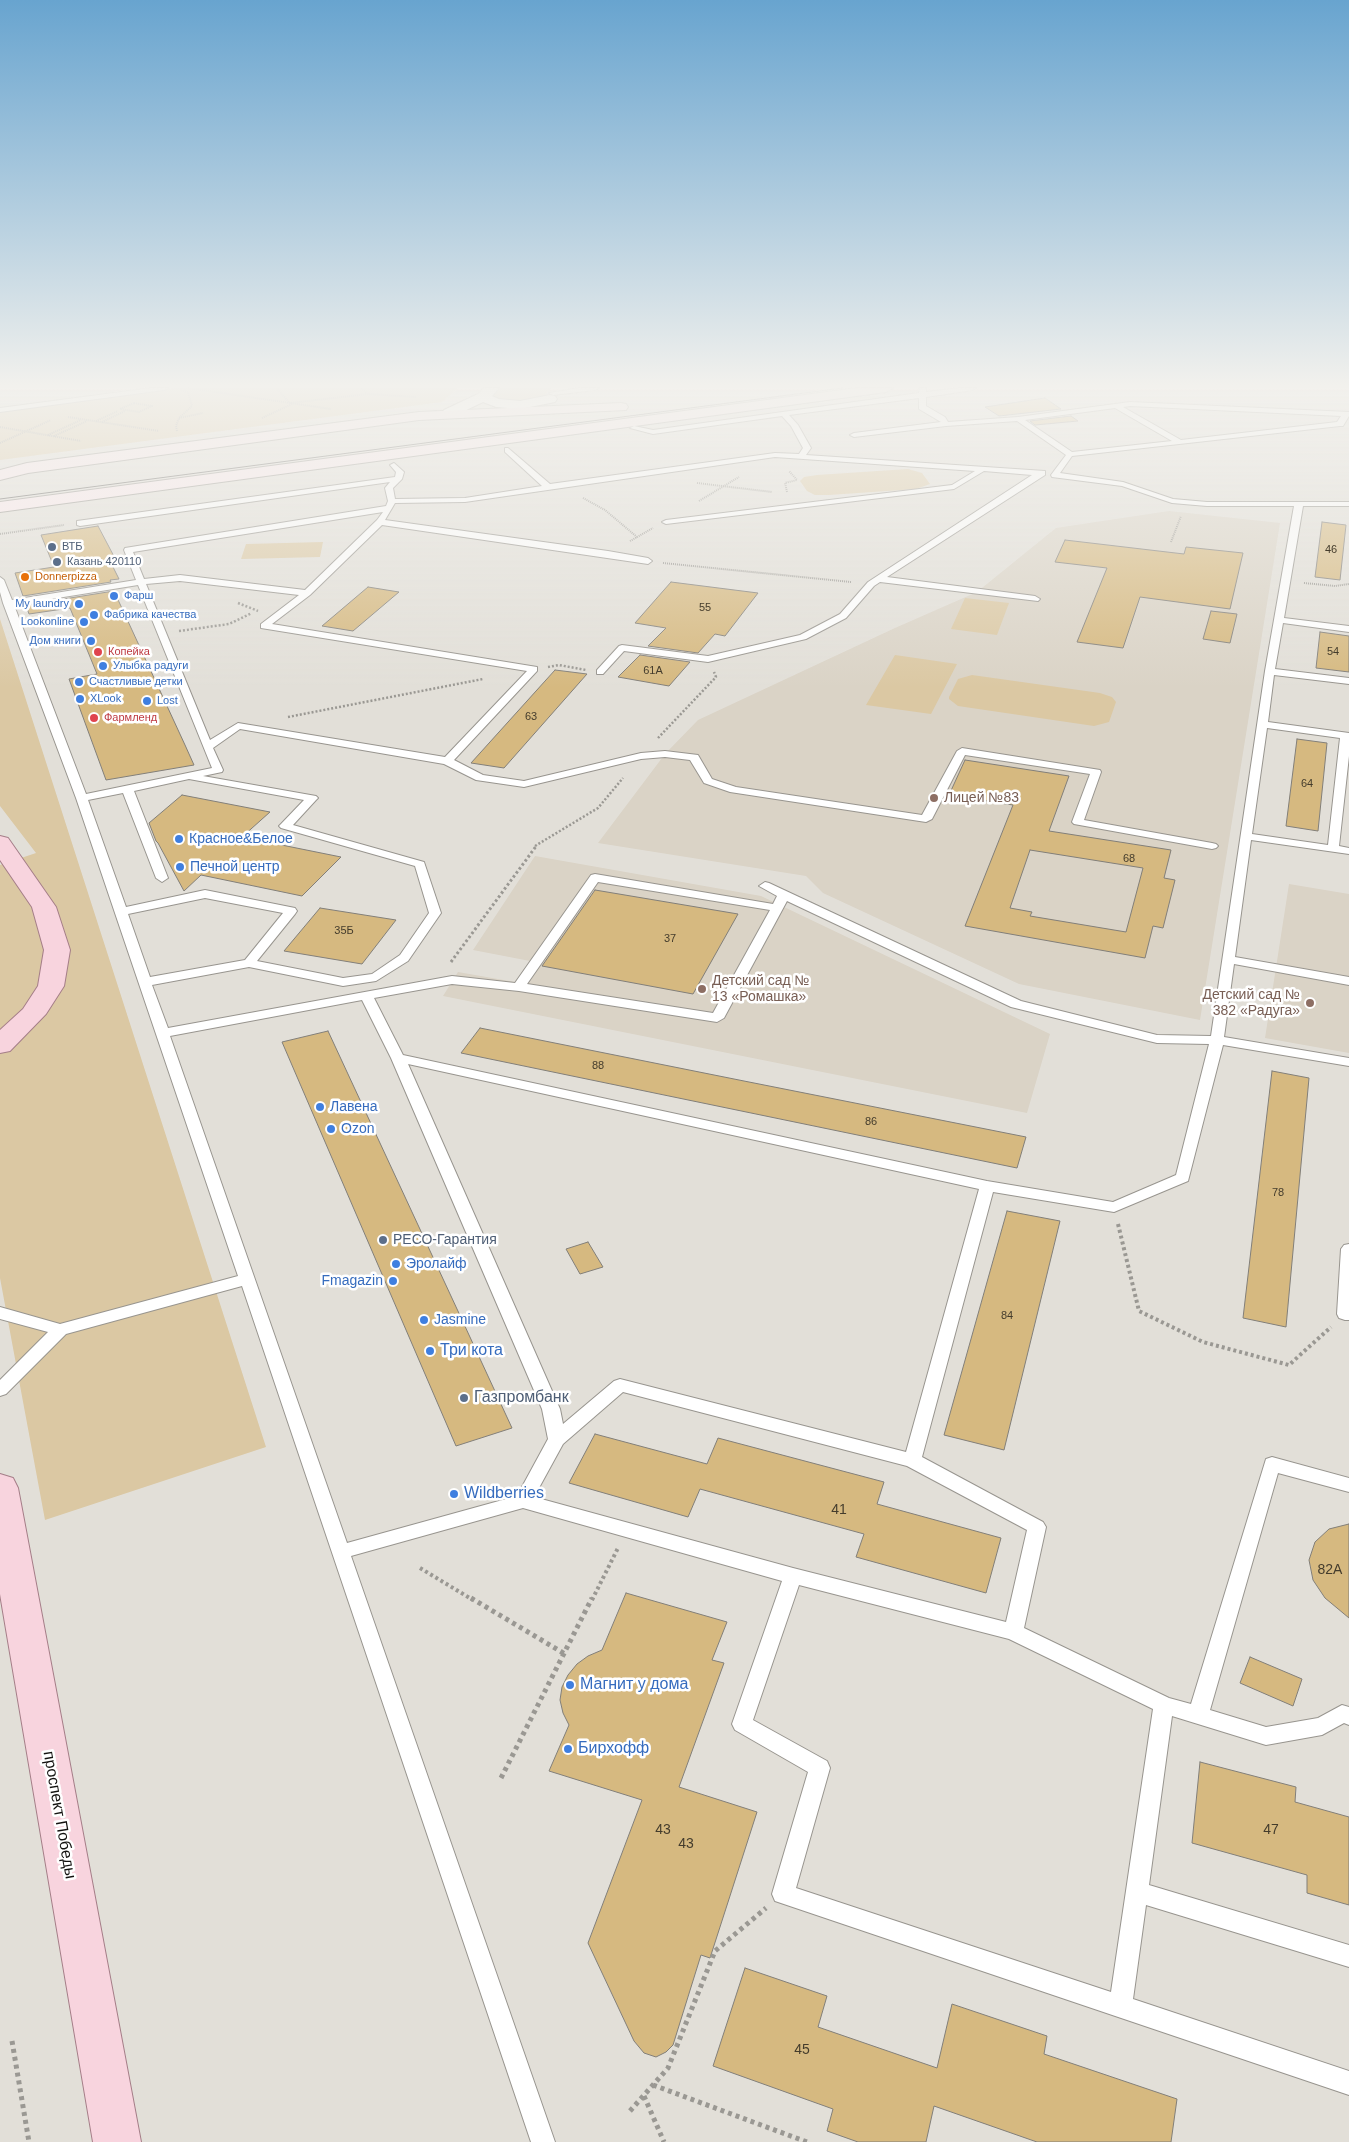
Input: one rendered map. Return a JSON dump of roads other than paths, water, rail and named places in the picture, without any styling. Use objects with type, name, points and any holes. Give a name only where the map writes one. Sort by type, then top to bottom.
[{"type":"main road","points":[[0,507],[140,488]]},
{"type":"main road","points":[[0,518],[259,488]]},
{"type":"main road","points":[[0,1045],[33,1014],[51,986],[57,950],[44,907],[6,851]]},
{"type":"main road","name":"проспект Победы","points":[[0,1488],[117,2142]]},
{"type":"lane","points":[[80,523],[297,488]]},
{"type":"lane","points":[[389,488],[391,505],[380,522],[307,593],[264,626],[534,669],[447,761]]},
{"type":"lane","points":[[82,798],[218,770],[128,550],[391,505],[465,500],[542,488]]},
{"type":"lane","points":[[666,522],[954,488]]},
{"type":"lane","points":[[600,672],[622,648],[708,659],[803,637],[843,616],[875,582],[1017,488]]},
{"type":"lane","points":[[1134,488],[1172,501],[1195,503],[1349,504]]},
{"type":"lane","points":[[1182,513],[1195,503]]},
{"type":"lane","points":[[398,1058],[986,1186],[1114,1207],[1183,1178],[1217,1040],[1270,671],[1299,504]]},
{"type":"lane","points":[[380,522],[648,561]]},
{"type":"lane","points":[[8,603],[141,582],[180,578],[307,593]]},
{"type":"lane","points":[[0,580],[82,798],[543,2142]]},
{"type":"lane","points":[[875,582],[1035,600]]},
{"type":"lane","points":[[1279,620],[1349,629]]},
{"type":"lane","points":[[1270,671],[1349,681]]},
{"type":"lane","points":[[1263,724],[1347,736],[1333,849]]},
{"type":"lane","points":[[207,747],[238,726],[447,761],[480,778],[524,784],[641,756],[665,754],[694,756],[708,782],[734,790],[926,819],[962,751],[1096,772],[1078,822],[1212,846]]},
{"type":"lane","points":[[145,982],[249,963],[342,982],[376,977],[404,958],[435,913],[420,864],[285,826],[312,798],[186,776]]},
{"type":"lane","points":[[127,788],[162,878]]},
{"type":"lane","points":[[1246,836],[1349,851]]},
{"type":"lane","points":[[519,987],[595,878],[777,908]]},
{"type":"lane","points":[[765,886],[1016,1004],[1157,1039],[1217,1040],[1349,1062]]},
{"type":"lane","points":[[121,912],[205,894],[291,911],[249,963]]},
{"type":"lane","points":[[162,1033],[438,981],[452,980],[519,987],[717,1018],[784,895]]},
{"type":"lane","points":[[1228,959],[1349,981]]},
{"type":"lane","points":[[366,995],[398,1058],[551,1409],[557,1439]]},
{"type":"lane","points":[[912,1460],[986,1186]]},
{"type":"lane","points":[[1347,1314],[1349,1249]]},
{"type":"lane","points":[[0,1390],[60,1330],[248,1279]]},
{"type":"lane","points":[[0,1313],[60,1330]]},
{"type":"lane","points":[[523,1501],[557,1439],[620,1384],[912,1460],[1037,1528],[1013,1632]]},
{"type":"lane","points":[[1198,1715],[1272,1464],[1349,1485]]},
{"type":"lane","points":[[340,1552],[523,1501],[792,1576],[1013,1632],[1164,1705],[1266,1736],[1322,1726],[1342,1714],[1349,1716]]},
{"type":"lane","points":[[792,1576],[742,1724],[820,1768],[783,1894],[1349,2083]]},
{"type":"lane","points":[[1120,2007],[1164,1705]]},
{"type":"lane","points":[[1136,1892],[1349,1956]]},
{"type":"tram line","points":[[0,499],[84,488]]},
{"type":"place","name":"ВТБ","points":[[52,547]]},
{"type":"place","name":"Казань 420110","points":[[57,562]]},
{"type":"place","name":"Donnerpizza","points":[[25,577]]},
{"type":"place","name":"Фарш","points":[[114,596]]},
{"type":"place","name":"My laundry","points":[[79,604]]},
{"type":"place","name":"Фабрика качества","points":[[94,615]]},
{"type":"place","name":"Lookonline","points":[[84,622]]},
{"type":"place","name":"Дом книги","points":[[91,641]]},
{"type":"place","name":"Копейка","points":[[98,652]]},
{"type":"place","name":"Улыбка радуги","points":[[103,666]]},
{"type":"place","name":"Счастливые детки","points":[[79,682]]},
{"type":"place","name":"XLook","points":[[80,699]]},
{"type":"place","name":"Lost","points":[[147,701]]},
{"type":"place","name":"Фармленд","points":[[94,718]]},
{"type":"place","name":"Лицей №83","points":[[934,798]]},
{"type":"place","name":"Красное&Белое","points":[[179,839]]},
{"type":"place","name":"Печной центр","points":[[180,867]]},
{"type":"place","name":"Детский сад № 13 «Ромашка»","points":[[702,989]]},
{"type":"place","name":"Детский сад № 382 «Радуга»","points":[[1310,1003]]},
{"type":"place","name":"Лавена","points":[[320,1107]]},
{"type":"place","name":"Ozon","points":[[331,1129]]},
{"type":"place","name":"РЕСО-Гарантия","points":[[383,1240]]},
{"type":"place","name":"Эролайф","points":[[396,1264]]},
{"type":"place","name":"Fmagazin","points":[[393,1281]]},
{"type":"place","name":"Jasmine","points":[[424,1320]]},
{"type":"place","name":"Три кота","points":[[430,1351]]},
{"type":"place","name":"Газпромбанк","points":[[464,1398]]},
{"type":"place","name":"Wildberries","points":[[454,1494]]},
{"type":"place","name":"Магнит у дома","points":[[570,1685]]},
{"type":"place","name":"Бирхофф","points":[[568,1749]]}]
